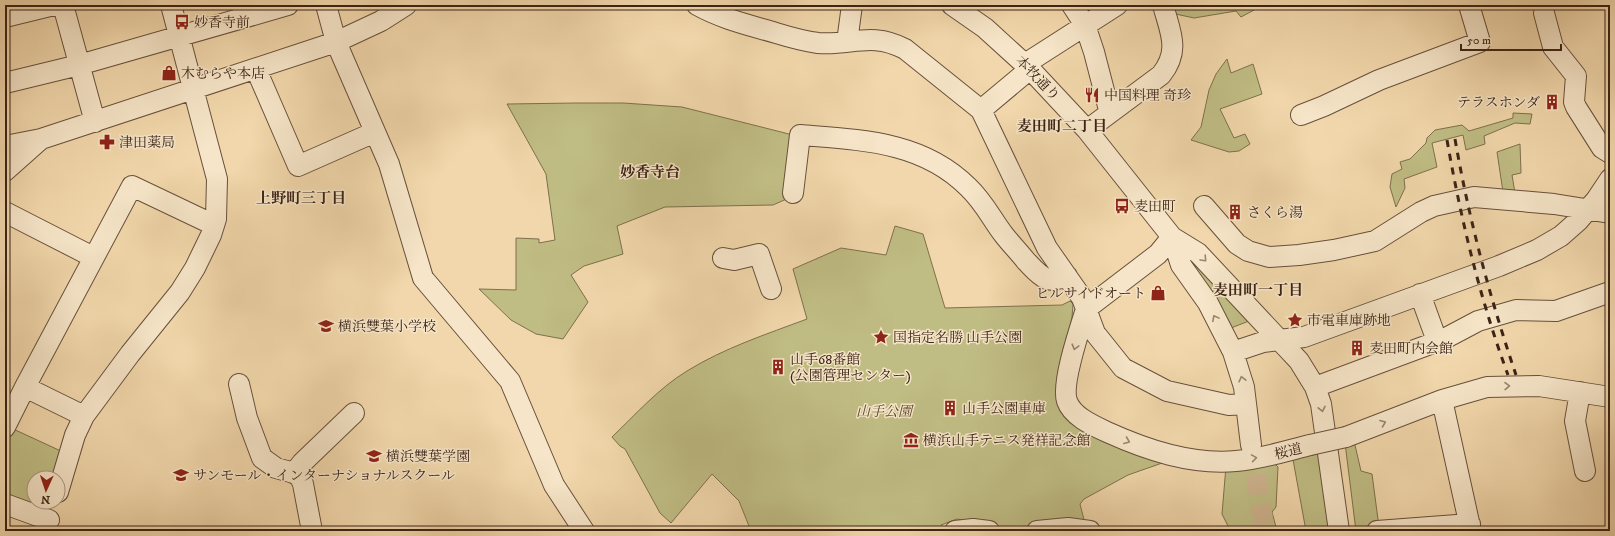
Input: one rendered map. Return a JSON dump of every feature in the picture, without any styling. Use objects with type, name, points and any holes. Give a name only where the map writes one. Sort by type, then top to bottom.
[{"type":"street","points":[[5,17],[54,5]]},
{"type":"street","points":[[63,5],[95,122]]},
{"type":"street","points":[[65,470],[75,435],[84,416],[130,354],[180,292],[195,268],[218,213],[217,179],[171,5]]},
{"type":"street","points":[[5,83],[79,65],[288,5]]},
{"type":"street","points":[[326,5],[336,42],[389,164],[424,278],[510,381],[554,485],[584,531]]},
{"type":"street","points":[[5,146],[41,139],[256,70],[336,42],[377,24],[404,5]]},
{"type":"street","points":[[698,5],[746,25],[805,41],[831,43],[874,39],[894,43],[905,49],[981,110],[1047,248],[1082,298],[1095,334],[1124,368],[1167,391],[1229,404],[1246,404]]},
{"type":"street","points":[[847,42],[852,5]]},
{"type":"street","name":"本牧通り","points":[[952,5],[985,28],[1028,66],[1087,130],[1172,237],[1198,253],[1299,361],[1315,387],[1321,404],[1339,531]]},
{"type":"street","points":[[1072,5],[1085,25],[1094,52],[1108,106]]},
{"type":"street","points":[[981,110],[1028,66],[1085,25],[1117,5]]},
{"type":"street","points":[[1087,130],[1161,75],[1166,69],[1171,59],[1173,43],[1172,34],[1163,5]]},
{"type":"street","points":[[1301,115],[1379,80],[1480,42],[1469,5]]},
{"type":"street","points":[[1544,13],[1553,47],[1576,76],[1574,102],[1576,107],[1602,148],[1610,153]]},
{"type":"street","points":[[256,70],[298,166],[375,132]]},
{"type":"street","points":[[793,193],[800,135],[862,140],[900,147],[923,157],[959,178],[982,201],[1005,236],[1034,270],[1052,280],[1067,276]]},
{"type":"street","points":[[5,171],[41,139]]},
{"type":"street","points":[[1233,352],[1263,342],[1304,337],[1499,266],[1537,250],[1570,229],[1588,210],[1610,179]]},
{"type":"street","points":[[5,427],[93,257],[132,186],[214,225]]},
{"type":"street","points":[[1204,206],[1237,244],[1248,251],[1269,257],[1299,255],[1375,242],[1421,212],[1434,206],[1474,197],[1532,202],[1610,213]]},
{"type":"street","points":[[5,212],[93,257]]},
{"type":"street","points":[[1086,309],[1158,254],[1172,237]]},
{"type":"street","name":"本牧通り","points":[[1172,237],[1181,265],[1208,303],[1233,352],[1240,370],[1251,445]]},
{"type":"street","points":[[723,258],[734,260],[759,254],[771,289]]},
{"type":"street","points":[[1315,387],[1437,341],[1478,321],[1516,310],[1556,312],[1610,292]]},
{"type":"street","points":[[1420,294],[1437,341]]},
{"type":"street","name":"桜道","points":[[1086,309],[1066,386],[1067,402],[1075,414],[1098,428],[1143,447],[1176,456],[1206,460],[1235,461],[1263,457],[1346,437],[1442,400],[1480,388],[1494,386],[1539,386],[1610,397]]},
{"type":"street","points":[[239,384],[247,418],[262,458],[276,468],[294,473],[300,477],[303,484],[312,531]]},
{"type":"street","points":[[25,387],[84,416]]},
{"type":"street","points":[[1580,392],[1575,421],[1585,471]]},
{"type":"street","points":[[1377,531],[1470,528],[1442,400]]},
{"type":"street","points":[[294,473],[302,463],[354,413]]},
{"type":"street","points":[[5,504],[50,518]]},
{"type":"street","points":[[1037,531],[1068,528],[1090,531]]},
{"type":"street","points":[[955,531],[973,529],[988,531]]},
{"type":"green space","points":[[1169,5],[1259,5],[1254,10],[1241,17],[1236,11],[1194,18],[1171,13]]},
{"type":"green space","points":[[1227,59],[1231,73],[1253,64],[1262,94],[1220,109],[1234,138],[1245,134],[1250,144],[1239,151],[1229,152],[1191,140],[1201,127],[1209,90],[1216,74]]},
{"type":"green space","points":[[623,103],[682,107],[793,135],[791,197],[773,205],[665,207],[617,226],[623,254],[584,266],[571,275],[588,302],[563,339],[536,334],[511,320],[479,289],[516,290],[516,238],[539,239],[539,243],[555,240],[546,174],[507,104]]},
{"type":"green space","points":[[1513,113],[1532,114],[1530,124],[1515,123],[1484,136],[1485,144],[1466,150],[1463,135],[1432,143],[1437,167],[1404,179],[1405,188],[1396,207],[1390,187],[1392,174],[1402,169],[1400,162],[1410,159],[1426,143],[1427,138],[1435,130],[1462,125],[1469,131],[1513,118]]},
{"type":"green space","points":[[1520,144],[1521,173],[1512,175],[1515,193],[1503,192],[1497,152]]},
{"type":"green space","name":"山手公園","points":[[895,226],[923,234],[945,308],[1062,305],[1070,301],[1073,304],[1072,317],[1061,379],[1060,402],[1165,462],[1128,475],[1084,499],[1080,504],[1085,524],[1064,523],[1014,528],[998,527],[957,519],[941,525],[943,531],[751,531],[739,501],[712,474],[671,523],[660,513],[625,449],[612,437],[657,393],[687,371],[731,348],[807,319],[793,269],[841,248],[886,255]]},
{"type":"green space","points":[[1191,261],[1194,261],[1249,321],[1231,328],[1191,264]]},
{"type":"green space","points":[[11,428],[63,452],[57,470],[26,470],[26,505],[5,497],[5,440]]},
{"type":"green space","points":[[1354,441],[1361,471],[1372,474],[1379,527],[1356,531],[1345,443]]},
{"type":"green space","points":[[1319,448],[1331,531],[1306,531],[1292,454]]},
{"type":"green space","points":[[1271,460],[1278,467],[1276,507],[1272,512],[1277,531],[1248,531],[1229,528],[1222,514],[1226,466]]},
{"type":"tunnel","points":[[1251,445],[1265,531]]},
{"type":"railway","points":[[1455,139],[1481,258],[1497,317],[1516,375]]},
{"type":"railway","points":[[1447,140],[1458,200],[1472,259],[1508,375]]},
{"type":"place","name":"妙香寺前","points":[[182,22]]},
{"type":"place","name":"木むらや本店","points":[[169,73]]},
{"type":"place","name":"中国料理 奇珍","points":[[1092,95]]},
{"type":"place","name":"テラスホンダ","points":[[1552,102]]},
{"type":"place","name":"津田薬局","points":[[107,142]]},
{"type":"place","name":"麦田町","points":[[1122,206]]},
{"type":"place","name":"さくら湯","points":[[1235,212]]},
{"type":"place","name":"ヒルサイドオート","points":[[1158,293]]},
{"type":"place","name":"市電車庫跡地","points":[[1295,320]]},
{"type":"place","name":"横浜雙葉小学校","points":[[326,326]]},
{"type":"place","name":"国指定名勝 山手公園","points":[[881,337]]},
{"type":"place","name":"麦田町内会館","points":[[1357,348]]},
{"type":"place","name":"山手68番館 (公園管理センター)","points":[[778,367]]},
{"type":"place","name":"山手公園車庫","points":[[950,408]]},
{"type":"place","name":"横浜山手テニス発祥記念館","points":[[911,440]]},
{"type":"place","name":"横浜雙葉学園","points":[[374,456]]},
{"type":"place","name":"サンモール・インターナショナルスクール","points":[[181,475]]},
{"type":"district","name":"麦田町二丁目","points":[[1062,126]]},
{"type":"district","name":"妙香寺台","points":[[650,172]]},
{"type":"district","name":"上野町三丁目","points":[[301,198]]},
{"type":"district","name":"麦田町一丁目","points":[[1258,290]]}]
